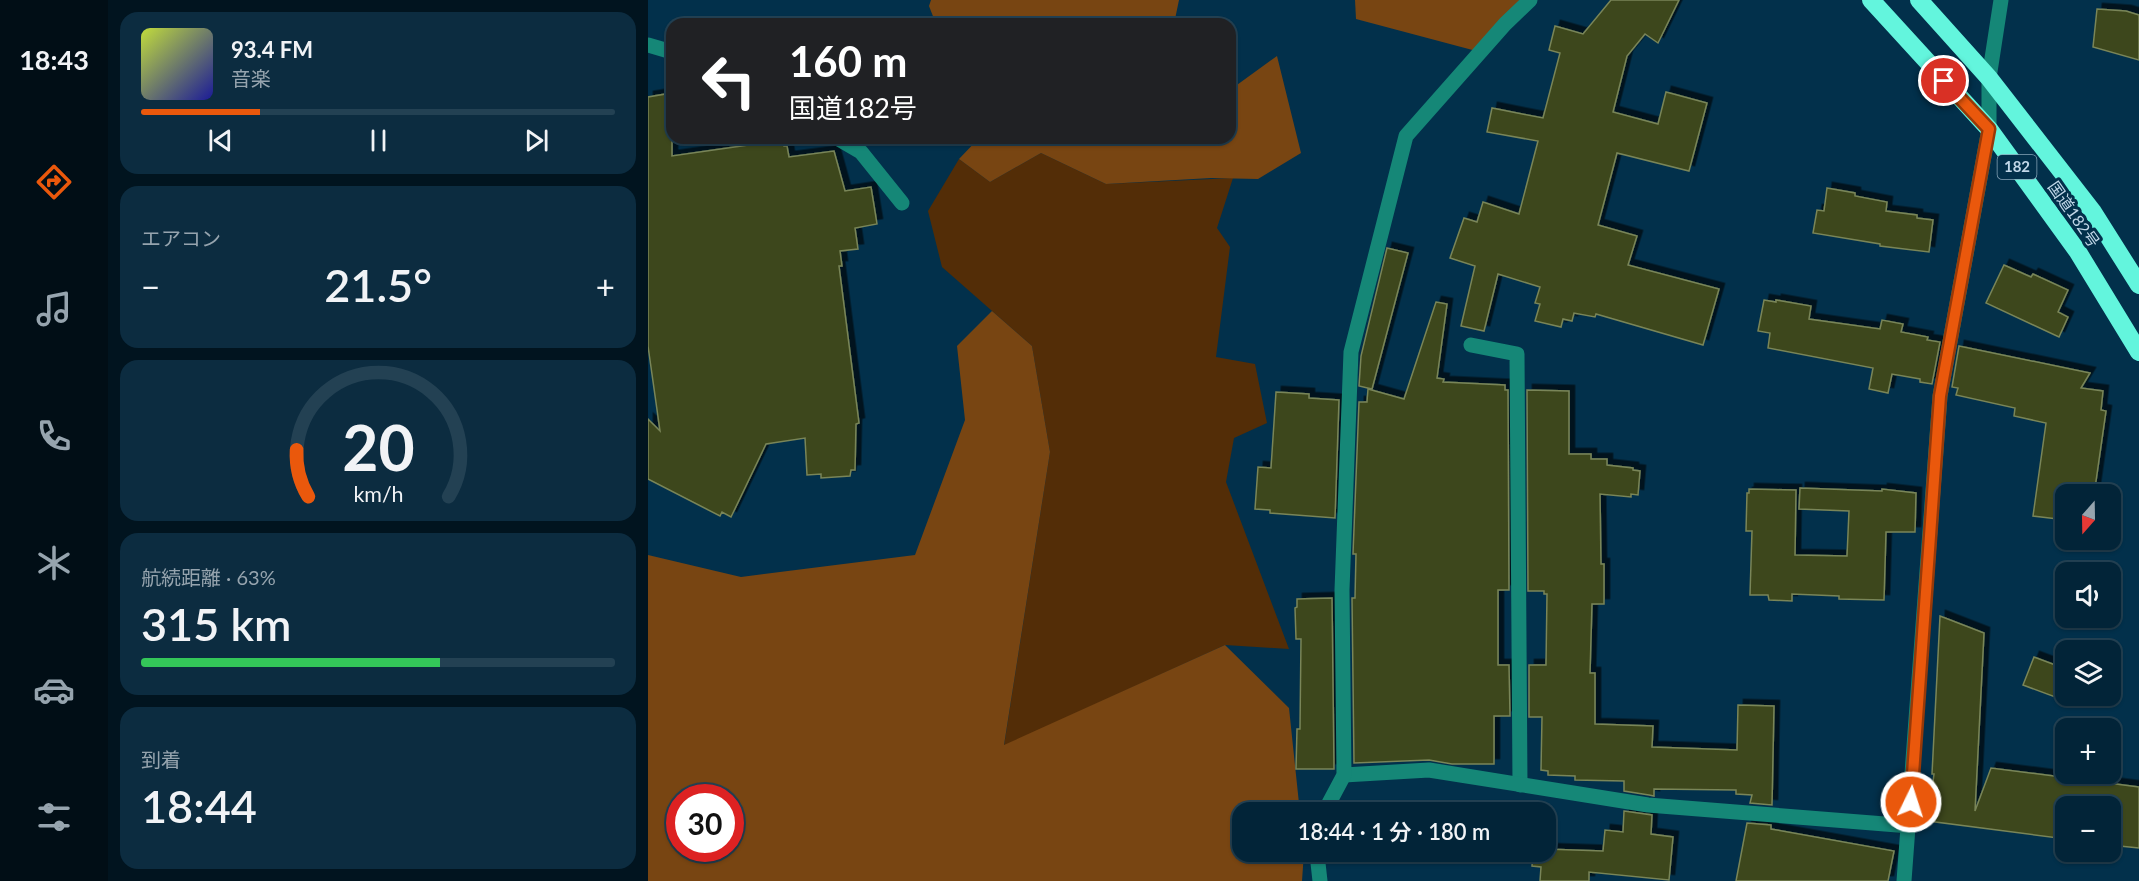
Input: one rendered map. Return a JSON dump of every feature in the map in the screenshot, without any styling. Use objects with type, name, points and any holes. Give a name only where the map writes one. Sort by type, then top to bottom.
[{"type":"highway","name":"国道182号","points":[[1871,0],[1989,129],[2078,252],[2139,352]]},
{"type":"highway","name":"国道182号","points":[[1919,0],[1989,78],[2093,212],[2139,285]]},
{"type":"street","points":[[1330,802],[1344,775],[1342,590],[1351,352],[1407,136],[1505,24],[1530,0]]},
{"type":"street","points":[[1904,881],[1910,826],[1940,396],[1989,129],[1989,78],[2001,0]]},
{"type":"street","points":[[648,45],[666,50]]},
{"type":"street","points":[[847,144],[861,152],[902,203]]},
{"type":"street","points":[[1471,345],[1517,354],[1520,785]]},
{"type":"street","points":[[1344,775],[1429,770],[1648,806],[1910,826]]},
{"type":"street","points":[[1318,862],[1320,881]]},
{"type":"shaded area","points":[[931,0],[1179,0],[1175,18],[934,18],[929,6]]},
{"type":"shaded area","points":[[1355,0],[1528,0],[1480,52],[1356,19]]},
{"type":"shaded area","points":[[1277,56],[1301,153],[1258,179],[1211,178],[1106,184],[1041,153],[990,182],[959,159],[973,144],[1236,144],[1236,86]]},
{"type":"shaded area","points":[[1041,153],[1106,184],[1233,178],[1217,228],[1230,247],[1216,357],[1255,364],[1267,423],[1234,438],[1226,482],[1289,649],[1225,645],[1004,746],[1050,452],[1032,346],[942,267],[928,211],[959,159],[990,182]]},
{"type":"shaded area","points":[[992,311],[1032,346],[1050,452],[1004,745],[1225,645],[1289,708],[1299,802],[1232,802],[1232,862],[1303,862],[1302,881],[648,881],[648,555],[741,577],[915,555],[965,420],[957,346]]},
{"type":"building","points":[[1611,0],[1679,0],[1658,43],[1645,34],[1627,56],[1613,112],[1658,124],[1666,92],[1707,103],[1689,171],[1617,153],[1598,225],[1637,236],[1628,265],[1719,289],[1703,345],[1596,314],[1595,317],[1574,313],[1572,321],[1563,319],[1561,327],[1535,321],[1540,304],[1535,303],[1540,287],[1498,274],[1484,331],[1461,326],[1475,266],[1450,258],[1464,218],[1477,222],[1483,202],[1519,214],[1538,141],[1487,132],[1492,108],[1543,118],[1560,53],[1549,50],[1555,26],[1583,34]]},
{"type":"building","points":[[2097,9],[2126,11],[2139,15],[2139,60],[2093,47]]},
{"type":"building","points":[[666,94],[666,144],[672,144],[672,156],[755,144],[784,144],[787,146],[789,157],[834,151],[845,191],[871,187],[877,224],[855,228],[858,249],[840,251],[842,266],[839,266],[859,423],[856,424],[855,470],[851,470],[850,476],[821,478],[821,474],[807,475],[805,438],[766,444],[731,517],[722,512],[720,516],[648,479],[648,419],[660,431],[648,346],[648,97]]},
{"type":"building","points":[[1827,188],[1887,202],[1886,211],[1917,215],[1917,218],[1933,220],[1929,252],[1880,246],[1880,244],[1813,233],[1817,210],[1824,211]]},
{"type":"building","points":[[1387,248],[1408,253],[1372,389],[1359,386],[1361,356]]},
{"type":"building","points":[[2004,265],[2031,277],[2033,274],[2068,290],[2058,312],[2068,317],[2059,337],[1986,303]]},
{"type":"building","points":[[1764,300],[1811,306],[1809,319],[1880,329],[1882,320],[1903,324],[1901,332],[1928,337],[1927,340],[1940,342],[1932,384],[1920,382],[1920,379],[1892,374],[1888,393],[1869,389],[1873,368],[1768,348],[1770,333],[1758,331]]},
{"type":"building","points":[[1436,302],[1447,304],[1437,378],[1444,379],[1443,382],[1505,385],[1505,390],[1508,390],[1509,590],[1498,590],[1498,665],[1509,665],[1510,716],[1494,716],[1494,764],[1452,764],[1429,760],[1354,763],[1352,598],[1355,598],[1356,554],[1353,554],[1359,402],[1367,402],[1368,389],[1404,399]]},
{"type":"building","points":[[1959,346],[2090,373],[2081,388],[2103,391],[2101,410],[2106,411],[2096,484],[2055,484],[2055,519],[2033,516],[2046,423],[2014,416],[2015,408],[1956,395],[1958,388],[1952,387]]},
{"type":"building","points":[[1527,390],[1569,391],[1569,454],[1591,454],[1591,459],[1607,459],[1607,465],[1640,471],[1638,495],[1631,494],[1631,497],[1600,494],[1604,604],[1592,604],[1590,673],[1595,673],[1595,724],[1653,726],[1652,747],[1737,750],[1738,705],[1774,706],[1772,805],[1750,803],[1752,795],[1736,794],[1736,790],[1654,789],[1654,796],[1624,791],[1624,781],[1575,780],[1575,776],[1548,775],[1548,771],[1541,770],[1542,717],[1529,717],[1529,665],[1546,665],[1547,594],[1544,594],[1544,591],[1528,591]]},
{"type":"building","points":[[1276,392],[1309,394],[1309,398],[1339,400],[1335,518],[1270,513],[1270,510],[1255,509],[1258,467],[1271,468]]},
{"type":"building","points":[[1800,488],[1882,491],[1882,489],[1916,493],[1915,532],[1886,532],[1884,600],[1839,599],[1839,596],[1792,594],[1792,601],[1769,600],[1768,595],[1750,595],[1752,531],[1746,531],[1749,489],[1796,490],[1795,555],[1847,556],[1849,511],[1799,509]]},
{"type":"building","points":[[1332,598],[1334,769],[1296,769],[1297,729],[1300,729],[1301,639],[1296,639],[1295,608],[1297,599]]},
{"type":"building","points":[[1940,616],[1984,633],[1975,811],[1991,768],[2055,776],[2055,784],[2116,784],[2139,787],[2139,848],[2121,846],[2121,796],[2055,796],[2055,838],[1928,821],[1934,774],[1932,774]]},
{"type":"building","points":[[2034,657],[2055,665],[2055,697],[2023,685]]},
{"type":"building","points":[[1624,811],[1652,815],[1651,834],[1673,837],[1669,880],[1589,872],[1589,881],[1540,881],[1541,867],[1532,866],[1532,862],[1556,862],[1556,849],[1603,851],[1605,830],[1623,832]]},
{"type":"building","points":[[1747,823],[1771,825],[1771,829],[1894,851],[1888,881],[1736,881]]},
{"type":"route","points":[[1911,802],[1940,396],[1989,129],[1944,81]]}]
